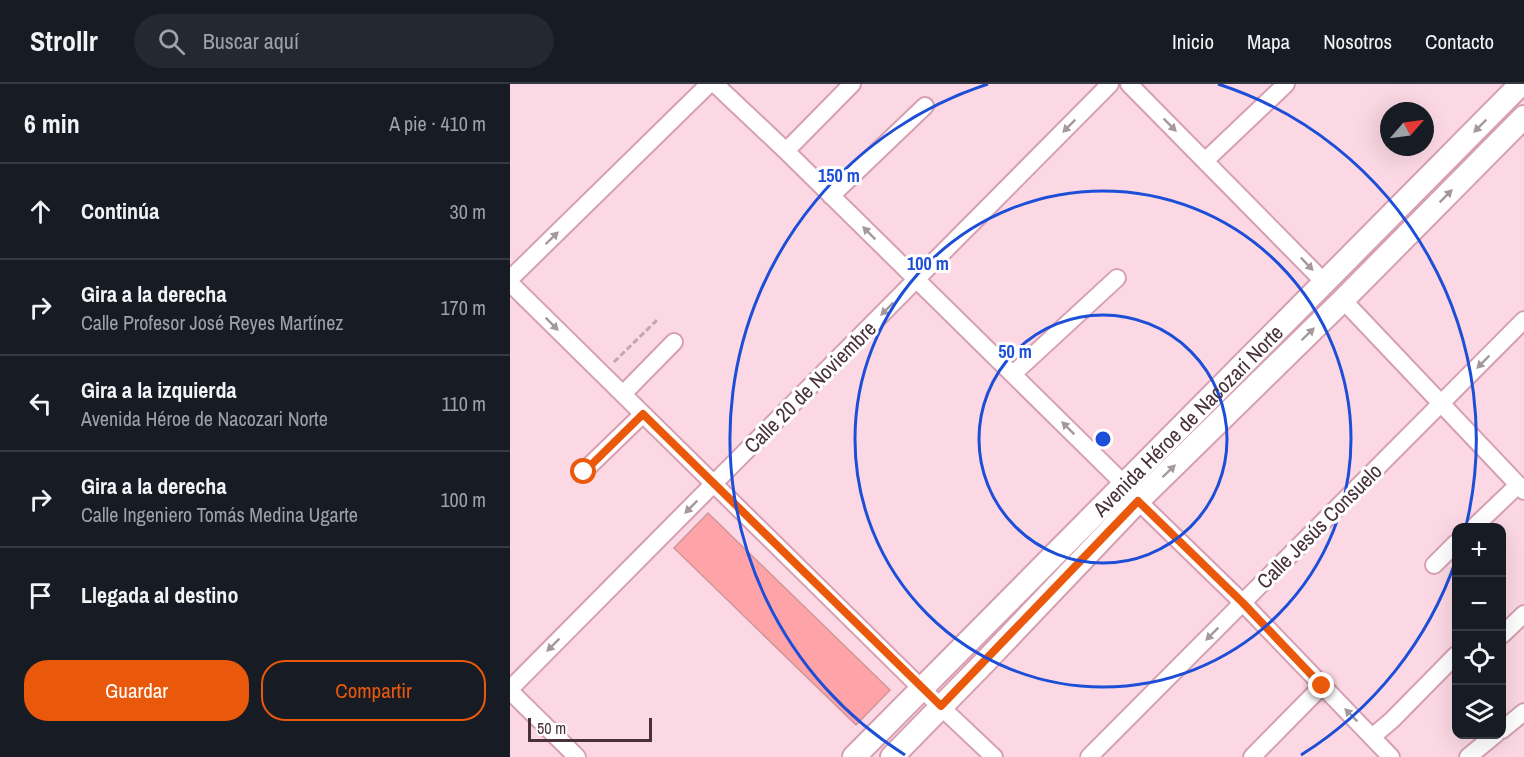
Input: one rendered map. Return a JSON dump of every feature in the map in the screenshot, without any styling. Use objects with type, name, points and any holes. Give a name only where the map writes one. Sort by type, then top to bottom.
[{"type":"main road","name":"Avenida Héroe de Nacozari Norte","points":[[891,757],[941,706],[1131,493],[1325,283],[1521,84]]},
{"type":"main road","name":"Avenida Héroe de Nacozari Norte","points":[[854,757],[922,689],[1131,493],[1343,300],[1524,117]]},
{"type":"street","points":[[709,84],[510,281],[922,689],[994,757]]},
{"type":"street","points":[[715,84],[1013,374],[1243,603],[1372,736],[1387,756]]},
{"type":"street","points":[[786,151],[852,84]]},
{"type":"street","name":"Calle 20 de Noviembre","points":[[510,690],[1110,84]]},
{"type":"street","points":[[1129,84],[1325,283]]},
{"type":"street","points":[[1206,160],[1286,84]]},
{"type":"street","points":[[831,196],[925,106]]},
{"type":"street","points":[[1013,374],[1117,278]]},
{"type":"street","points":[[1343,300],[1521,488],[1479,523]]},
{"type":"street","name":"Calle Jesús Consuelo","points":[[1089,757],[1524,320]]},
{"type":"street","points":[[623,394],[674,342]]},
{"type":"street","points":[[584,472],[643,414]]},
{"type":"street","points":[[1434,565],[1452,547]]},
{"type":"street","points":[[1506,631],[1524,615]]},
{"type":"street","points":[[1372,736],[1392,720],[1452,660]]},
{"type":"street","points":[[1252,757],[1322,686]]},
{"type":"street","points":[[510,690],[577,757]]},
{"type":"street","points":[[1506,727],[1524,712]]},
{"type":"street","points":[[1468,757],[1491,739]]},
{"type":"path","points":[[603,374],[657,320]]},
{"type":"building","points":[[708,513],[890,690],[856,725],[674,548]]},
{"type":"route","points":[[584,472],[643,414],[941,706],[1138,501],[1243,603],[1322,686]]}]
